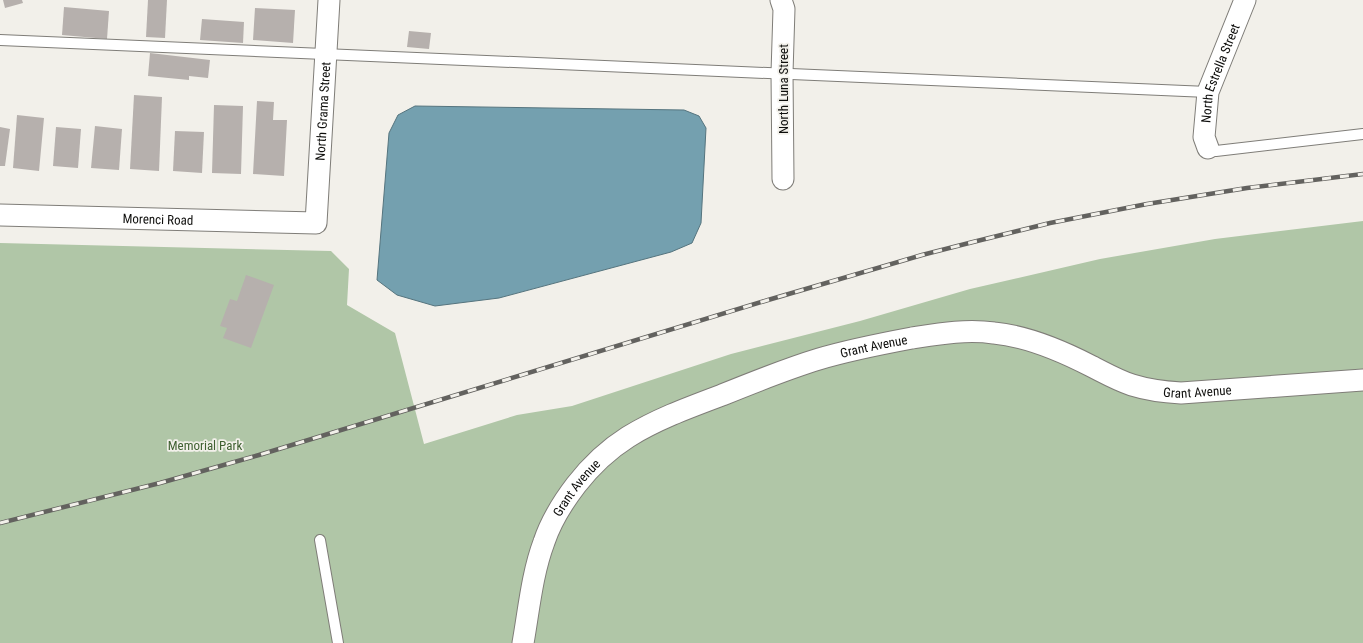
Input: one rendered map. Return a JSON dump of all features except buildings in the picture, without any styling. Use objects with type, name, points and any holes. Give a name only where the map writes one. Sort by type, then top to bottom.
[{"type":"street","name":"North Grama Street","points":[[316,223],[329,0]]},
{"type":"street","name":"North Luna Street","points":[[781,0],[784,10],[782,73],[783,179]]},
{"type":"street","name":"North Estrella Street","points":[[1208,148],[1204,137],[1208,92],[1245,0]]},
{"type":"street","name":"Morenci Road","points":[[0,215],[316,223]]},
{"type":"street","name":"Grant Avenue","points":[[523,643],[536,567],[544,540],[560,508],[578,483],[600,460],[627,438],[663,418],[747,384],[819,359],[889,342],[940,333],[976,332],[994,333],[1020,338],[1063,353],[1110,377],[1133,386],[1152,390],[1181,393],[1363,380]]},
{"type":"lane","points":[[0,40],[1208,92]]},
{"type":"lane","points":[[1208,148],[1216,151],[1363,134]]},
{"type":"lane","points":[[320,540],[338,643]]},
{"type":"green space","name":"Memorial Park","points":[[1363,221],[1363,643],[0,643],[0,243],[331,251],[349,269],[347,305],[395,333],[424,444],[517,415],[572,406],[731,354],[860,321],[970,289],[1100,259],[1215,239]]},
{"type":"water","points":[[415,106],[684,110],[699,116],[706,128],[701,223],[692,243],[671,252],[499,298],[435,306],[397,295],[377,280],[389,133],[398,115]]},
{"type":"railway","points":[[0,523],[160,483],[259,455],[768,300],[922,255],[1050,223],[1147,204],[1247,188],[1363,174]]}]
